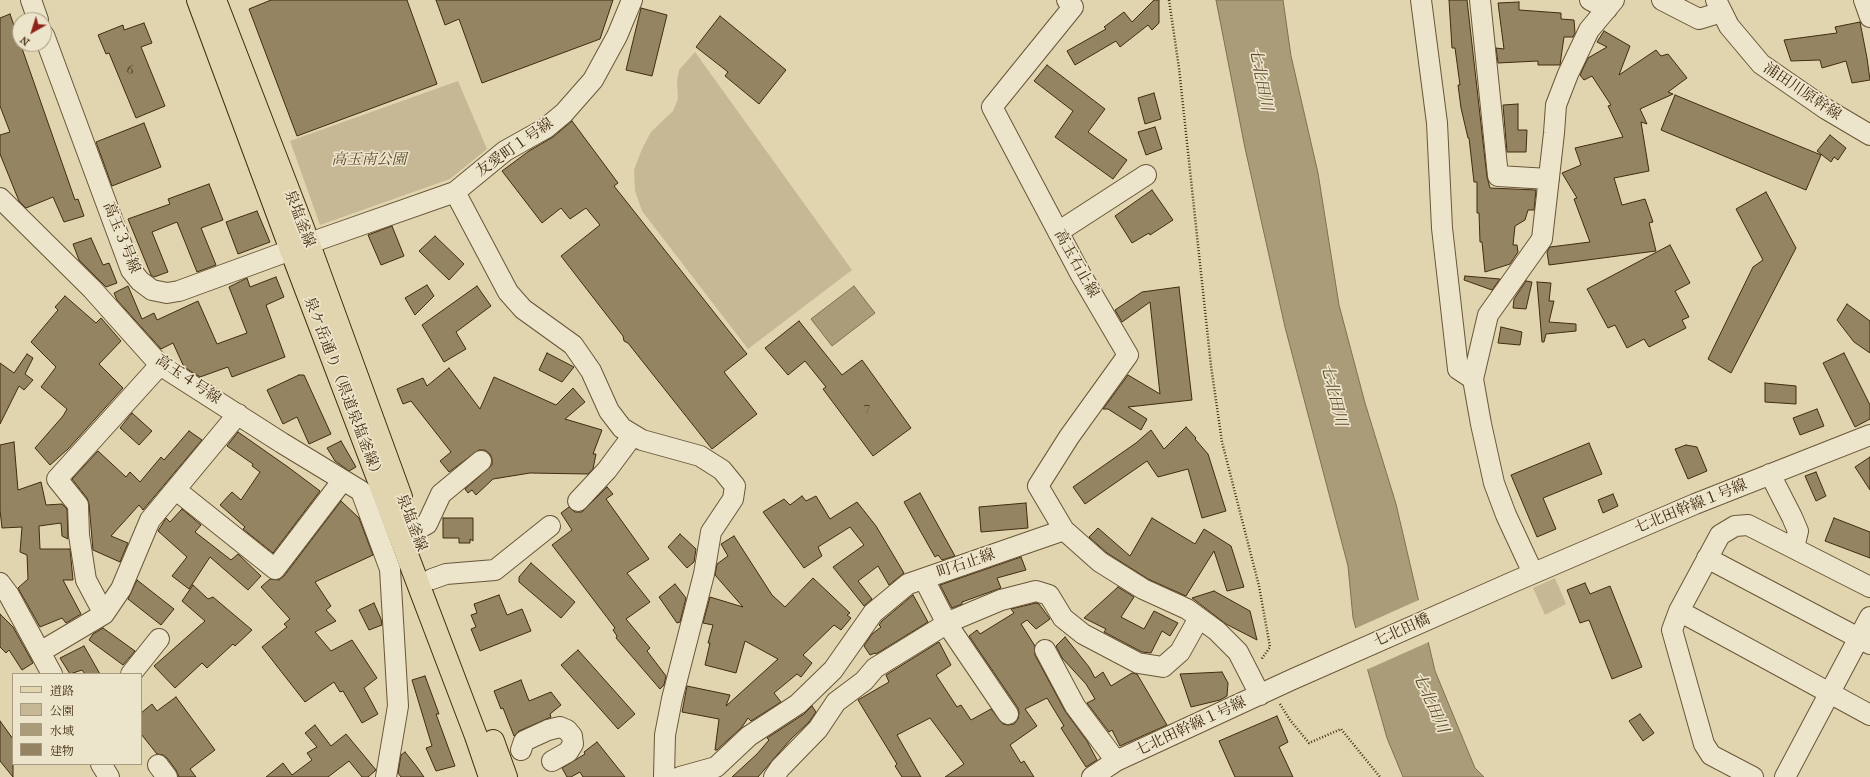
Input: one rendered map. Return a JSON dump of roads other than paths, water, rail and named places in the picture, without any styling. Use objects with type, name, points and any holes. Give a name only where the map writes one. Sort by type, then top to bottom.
[{"type":"main road","points":[[198,0],[307,244]]},
{"type":"main road","name":"泉塩釜線","points":[[215,0],[307,244],[398,538],[432,579],[506,777]]},
{"type":"main road","points":[[398,538],[490,777]]},
{"type":"street","points":[[31,0],[35,12]]},
{"type":"street","name":"友愛町１号線","points":[[307,244],[455,192],[505,151],[546,128],[564,113],[593,80],[617,36],[632,0]]},
{"type":"street","name":"高玉石止線","points":[[1064,530],[1038,486],[1069,437],[1128,355],[1081,275],[992,107],[1073,7],[1067,0]]},
{"type":"street","points":[[1421,0],[1437,123],[1443,235],[1458,369],[1473,379]]},
{"type":"street","points":[[1480,0],[1498,176],[1549,180]]},
{"type":"street","points":[[1662,0],[1699,19],[1719,6]]},
{"type":"street","points":[[1864,0],[1870,18]]},
{"type":"street","points":[[1533,573],[1506,515],[1494,483],[1480,424],[1473,379],[1488,315],[1542,239],[1556,105],[1568,74],[1604,3]]},
{"type":"street","name":"浦田川原幹線","points":[[1719,6],[1729,26],[1761,64],[1826,109],[1870,135]]},
{"type":"street","name":"高玉３号線","points":[[50,52],[132,270],[140,281],[152,290],[167,293],[179,291],[307,244]]},
{"type":"street","points":[[1058,232],[1146,175]]},
{"type":"street","points":[[455,192],[508,292],[523,308],[573,346],[591,371],[609,411],[622,428],[642,440],[700,456],[722,470],[735,486],[733,499],[711,532],[704,574],[672,699],[665,735],[664,777]]},
{"type":"street","name":"高玉４号線","points":[[0,198],[92,289],[160,365],[282,443],[362,491],[398,538],[390,569],[398,706],[386,777]]},
{"type":"street","points":[[104,614],[86,580],[79,535],[78,505],[57,479],[160,365]]},
{"type":"street","points":[[40,652],[104,614],[121,589],[150,520],[238,414]]},
{"type":"street","points":[[578,501],[607,470],[633,435]]},
{"type":"street","name":"七北田幹線１号線","points":[[1513,582],[1695,504],[1870,435]]},
{"type":"street","points":[[398,538],[427,524],[441,494],[481,461]]},
{"type":"street","points":[[1770,474],[1798,531],[1794,548]]},
{"type":"street","points":[[176,490],[275,569],[343,480]]},
{"type":"street","points":[[1753,777],[1712,755],[1704,744],[1672,630],[1679,611],[1720,535],[1735,526],[1748,524],[1870,587]]},
{"type":"street","points":[[432,579],[446,574],[495,570],[550,526]]},
{"type":"street","points":[[1064,530],[1100,562],[1124,578],[1143,589],[1187,609],[1217,631],[1238,652],[1260,695]]},
{"type":"street","name":"町石止線","points":[[680,777],[716,767],[749,736],[798,704],[833,670],[873,613],[908,584],[1064,530]]},
{"type":"street","points":[[1707,558],[1864,641]]},
{"type":"street","points":[[924,579],[947,624],[1008,714]]},
{"type":"street","name":"七北田橋","points":[[1291,680],[1513,582]]},
{"type":"street","points":[[0,583],[51,673]]},
{"type":"street","points":[[779,774],[818,730],[836,702],[864,681],[875,668],[947,624],[1000,600],[1036,591],[1049,595],[1063,618],[1083,634],[1138,663],[1163,667],[1180,652],[1199,618]]},
{"type":"street","points":[[1679,611],[1870,715]]},
{"type":"street","points":[[1784,777],[1829,693],[1864,641],[1870,617]]},
{"type":"street","points":[[132,673],[159,639]]},
{"type":"street","points":[[1045,650],[1075,706],[1116,761]]},
{"type":"street","name":"七北田幹線１号線","points":[[1092,777],[1116,761],[1291,680]]},
{"type":"street","points":[[521,750],[524,741],[548,730],[560,727],[567,730],[572,736],[573,744],[568,752],[552,761]]},
{"type":"street","points":[[102,765],[108,777]]},
{"type":"water","name":"七北田川","points":[[1216,0],[1283,0],[1291,56],[1318,173],[1339,305],[1365,403],[1396,504],[1435,671],[1475,768],[1484,777],[1403,777],[1387,738],[1353,618],[1348,566],[1285,327],[1245,148]]},
{"type":"water","points":[[854,286],[875,313],[832,346],[811,319]]},
{"type":"park label","name":"高玉南公園","points":[[369,160]]}]
